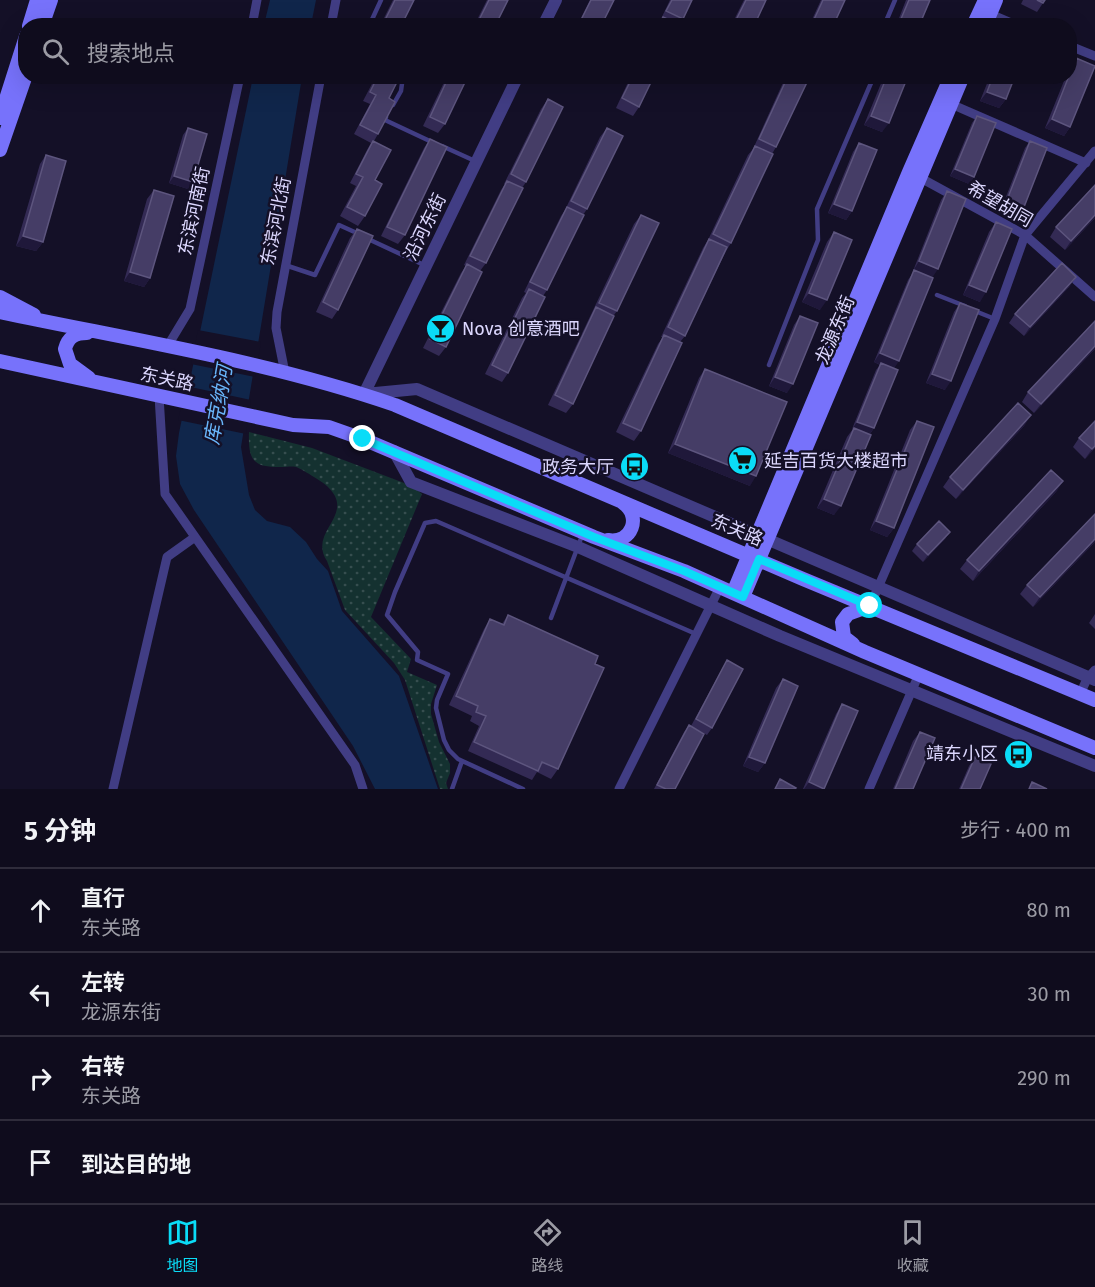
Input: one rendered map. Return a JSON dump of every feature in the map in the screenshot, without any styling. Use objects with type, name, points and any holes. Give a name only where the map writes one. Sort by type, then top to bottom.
[{"type":"main road","points":[[31,18],[37,0]]},
{"type":"main road","points":[[45,18],[51,0]]},
{"type":"main road","points":[[977,18],[985,0]]},
{"type":"main road","points":[[989,18],[996,0]]},
{"type":"main road","points":[[0,118],[18,61]]},
{"type":"main road","points":[[0,150],[23,84]]},
{"type":"main road","name":"龙源东街","points":[[738,595],[914,175],[948,84]]},
{"type":"main road","name":"龙源东街","points":[[914,175],[960,84]]},
{"type":"main road","points":[[0,297],[49,322]]},
{"type":"main road","name":"东关路","points":[[0,312],[281,372],[364,394],[395,405],[1095,700]]},
{"type":"main road","points":[[93,382],[70,364],[65,349],[74,335],[99,333]]},
{"type":"main road","name":"东关路","points":[[1,362],[293,425],[329,428],[394,452],[589,534],[684,571],[865,652],[1093,746]]},
{"type":"main road","points":[[589,534],[613,541],[626,537],[633,527],[633,515],[627,505],[617,499]]},
{"type":"main road","points":[[865,652],[847,640],[841,627],[848,614],[870,606]]},
{"type":"street","points":[[254,18],[257,0]]},
{"type":"street","points":[[333,18],[336,0]]},
{"type":"street","points":[[547,18],[556,0]]},
{"type":"street","points":[[1077,49],[1095,56]]},
{"type":"street","name":"东滨河南街","points":[[173,348],[189,309],[238,84]]},
{"type":"street","name":"东滨河北街","points":[[281,372],[276,328],[277,312],[319,84]]},
{"type":"street","name":"沿河东街","points":[[364,394],[514,84]]},
{"type":"street","points":[[951,104],[1086,163]]},
{"type":"street","points":[[870,606],[995,319],[1025,235],[1095,151]]},
{"type":"street","name":"希望胡同","points":[[914,175],[1025,235],[1095,297]]},
{"type":"street","name":"东关路","points":[[364,394],[417,389],[878,587],[1093,676]]},
{"type":"street","points":[[159,396],[165,494],[355,765],[363,789]]},
{"type":"street","points":[[394,452],[411,482],[578,547],[1095,766]]},
{"type":"street","points":[[113,789],[167,557],[195,537]]},
{"type":"street","points":[[618,789],[720,587]]},
{"type":"street","points":[[869,789],[919,674]]},
{"type":"street","points":[[1080,694],[1093,676]]},
{"type":"lane","points":[[373,18],[381,0]]},
{"type":"lane","points":[[887,18],[895,0]]},
{"type":"lane","points":[[402,84],[401,91],[385,120],[477,162]]},
{"type":"lane","points":[[769,365],[818,240],[817,209],[871,84]]},
{"type":"lane","points":[[285,264],[315,275],[339,225],[426,266]]},
{"type":"lane","points":[[937,295],[995,319]]},
{"type":"lane","points":[[523,789],[453,755],[446,745],[436,715],[437,700],[448,675],[417,660],[417,650],[387,615],[423,526],[428,522],[436,521],[696,634]]},
{"type":"lane","points":[[551,618],[578,547],[589,534]]},
{"type":"lane","points":[[452,789],[462,761]]},
{"type":"green space","points":[[249,432],[312,448],[412,486],[422,494],[371,617],[411,659],[407,672],[437,685],[431,704],[431,714],[439,742],[450,764],[450,773],[446,783],[448,789],[440,789],[405,680],[394,663],[345,610],[323,550],[323,541],[337,506],[335,496],[325,484],[298,468],[259,464],[251,456]]},
{"type":"water","points":[[270,0],[316,0],[312,18],[266,18]]},
{"type":"water","name":"库克纳河","points":[[252,84],[301,84],[241,447],[249,495],[255,510],[267,521],[290,527],[306,542],[328,571],[342,611],[399,676],[438,789],[375,789],[353,746],[194,510],[180,484],[176,456]]},
{"type":"pier","points":[[198,330],[261,342],[255,377],[191,364]]},
{"type":"pier","points":[[186,386],[251,400],[246,434],[178,420]]},
{"type":"building","points":[[395,0],[414,0],[405,18],[386,18]]},
{"type":"building","points":[[489,0],[508,0],[499,18],[480,18]]},
{"type":"building","points":[[591,0],[614,0],[605,18],[582,18]]},
{"type":"building","points":[[672,0],[692,0],[683,18],[666,11]]},
{"type":"building","points":[[746,0],[766,0],[758,18],[737,18]]},
{"type":"building","points":[[823,0],[845,0],[837,18],[815,18]]},
{"type":"building","points":[[909,0],[930,0],[922,18],[901,18]]},
{"type":"building","points":[[1077,58],[1095,66],[1070,127],[1052,119],[1066,84],[1077,84]]},
{"type":"building","points":[[374,84],[396,84],[389,98],[395,102],[378,134],[360,125],[376,95],[370,92]]},
{"type":"building","points":[[445,84],[464,84],[445,124],[430,117]]},
{"type":"building","points":[[629,84],[650,84],[639,107],[622,98]]},
{"type":"building","points":[[784,84],[806,84],[776,147],[759,139]]},
{"type":"building","points":[[884,84],[905,84],[889,123],[871,116]]},
{"type":"building","points":[[990,84],[1012,84],[1006,99],[987,92]]},
{"type":"building","points":[[548,99],[563,107],[526,182],[511,174]]},
{"type":"building","points":[[977,116],[996,123],[974,177],[955,169]]},
{"type":"building","points":[[188,128],[207,134],[193,182],[174,176]]},
{"type":"building","points":[[607,128],[623,136],[587,209],[571,201]]},
{"type":"building","points":[[430,139],[447,147],[405,235],[387,227]]},
{"type":"building","points":[[373,141],[391,150],[375,180],[382,184],[365,216],[347,207],[363,177],[356,174]]},
{"type":"building","points":[[1030,141],[1047,148],[1024,207],[1007,200]]},
{"type":"building","points":[[859,143],[877,150],[852,211],[834,204]]},
{"type":"building","points":[[755,146],[773,154],[731,243],[713,234]]},
{"type":"building","points":[[46,155],[66,161],[43,242],[23,236]]},
{"type":"building","points":[[507,181],[523,188],[486,263],[470,256]]},
{"type":"building","points":[[1095,185],[1095,215],[1071,241],[1056,227]]},
{"type":"building","points":[[154,190],[174,196],[150,278],[130,272]]},
{"type":"building","points":[[947,191],[966,199],[938,269],[919,261]]},
{"type":"building","points":[[567,207],[584,215],[547,290],[530,282]]},
{"type":"building","points":[[641,215],[659,223],[617,311],[599,303]]},
{"type":"building","points":[[996,222],[1012,229],[986,292],[969,285]]},
{"type":"building","points":[[357,229],[373,236],[338,310],[323,302]]},
{"type":"building","points":[[834,232],[852,240],[827,300],[809,293]]},
{"type":"building","points":[[709,239],[727,247],[685,336],[668,327]]},
{"type":"building","points":[[1062,263],[1076,277],[1030,327],[1015,314]]},
{"type":"building","points":[[467,264],[482,272],[446,347],[430,339]]},
{"type":"building","points":[[914,270],[933,278],[899,361],[880,353]]},
{"type":"building","points":[[529,289],[545,297],[508,373],[492,365]]},
{"type":"building","points":[[960,303],[979,310],[951,381],[932,374]]},
{"type":"building","points":[[596,307],[614,316],[573,404],[555,395]]},
{"type":"building","points":[[800,316],[818,323],[793,384],[775,377]]},
{"type":"building","points":[[1095,321],[1095,346],[1041,404],[1028,392]]},
{"type":"building","points":[[664,335],[682,343],[641,431],[623,423]]},
{"type":"building","points":[[881,363],[898,370],[874,428],[857,422]]},
{"type":"building","points":[[705,369],[787,402],[756,476],[675,444]]},
{"type":"building","points":[[1018,403],[1031,415],[963,490],[950,477]]},
{"type":"building","points":[[917,421],[934,427],[894,528],[876,521]]},
{"type":"building","points":[[1095,421],[1095,446],[1092,449],[1079,438]]},
{"type":"building","points":[[854,428],[871,435],[841,506],[824,499]]},
{"type":"building","points":[[1051,470],[1063,481],[979,571],[967,560]]},
{"type":"building","points":[[1095,514],[1095,539],[1040,597],[1027,585]]},
{"type":"building","points":[[939,521],[950,532],[928,555],[917,544]]},
{"type":"building","points":[[508,615],[598,656],[595,664],[604,668],[558,769],[542,762],[538,771],[474,742],[486,716],[476,712],[478,706],[456,696],[490,619],[504,625]]},
{"type":"building","points":[[727,660],[743,669],[712,728],[696,719]]},
{"type":"building","points":[[783,679],[798,686],[765,763],[749,757]]},
{"type":"building","points":[[842,704],[858,711],[824,789],[809,782]]},
{"type":"building","points":[[689,725],[704,734],[675,789],[666,789],[657,785]]},
{"type":"building","points":[[920,732],[935,738],[913,789],[895,789]]},
{"type":"building","points":[[975,757],[991,764],[980,789],[961,789]]},
{"type":"building","points":[[780,779],[796,788],[775,789]]},
{"type":"building","points":[[1032,782],[1047,789],[1029,789]]},
{"type":"place","name":"Nova 创意酒吧","points":[[441,329]]},
{"type":"place","name":"延吉百货大楼超市","points":[[743,461]]},
{"type":"place","name":"政务大厅","points":[[635,467]]},
{"type":"place","name":"靖东小区","points":[[1019,754]]},
{"type":"route","points":[[363,439],[594,537],[684,571],[743,597],[759,559],[870,606]]}]
